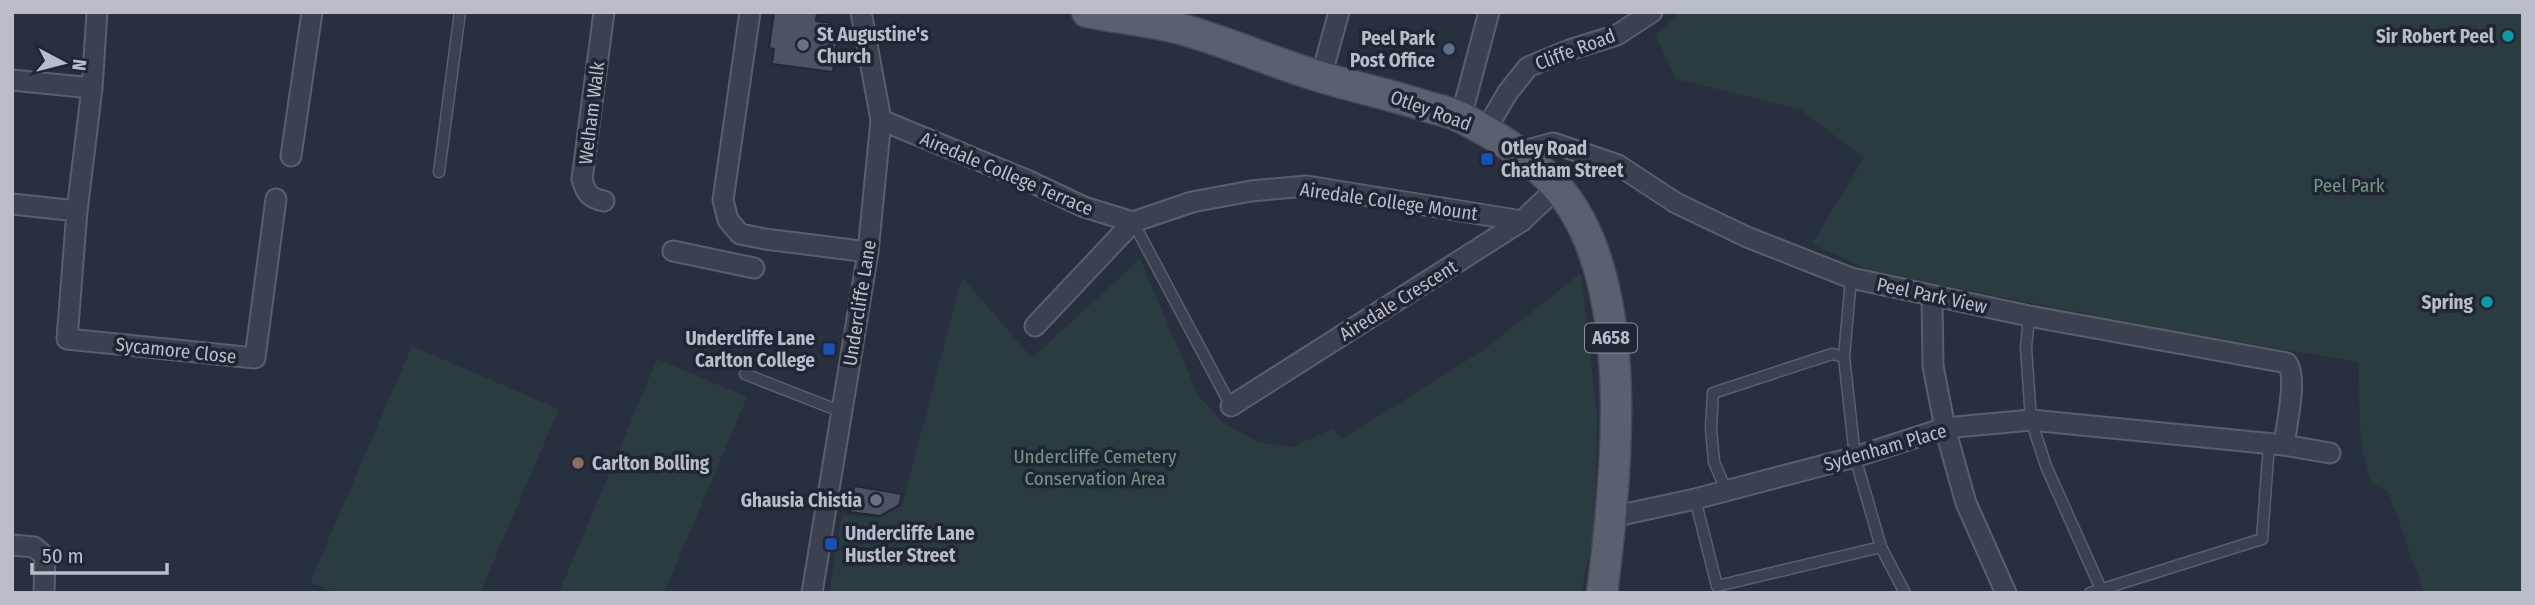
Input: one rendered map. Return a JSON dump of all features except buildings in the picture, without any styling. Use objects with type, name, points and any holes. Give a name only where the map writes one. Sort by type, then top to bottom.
[{"type":"main road","name":"Otley Road","points":[[1087,12],[1181,20],[1321,77],[1473,124],[1520,152],[1558,187],[1590,238],[1605,291],[1615,371],[1612,517],[1602,593]]},
{"type":"street","name":"Sycamore Close","points":[[97,12],[67,340],[255,358],[276,199]]},
{"type":"street","points":[[291,156],[312,12]]},
{"type":"street","name":"Welham Walk","points":[[604,12],[582,178],[586,193],[594,200],[604,201]]},
{"type":"street","points":[[673,251],[745,265],[740,234],[728,220],[723,200],[750,12]]},
{"type":"street","name":"Undercliffe Lane","points":[[812,593],[868,252],[881,120],[861,12]]},
{"type":"street","points":[[1321,77],[1339,12]]},
{"type":"street","points":[[1473,124],[1489,12]]},
{"type":"street","name":"Cliffe Road","points":[[1473,124],[1508,92],[1528,67],[1569,50],[1617,35],[1652,12]]},
{"type":"street","points":[[12,80],[92,88]]},
{"type":"street","name":"Airedale College Terrace","points":[[881,120],[1029,181],[1084,207],[1133,222]]},
{"type":"street","name":"Peel Park View","points":[[1520,152],[1553,143],[1618,165],[1676,203],[1747,237],[1852,278],[2029,316],[2287,363],[2291,373],[2291,387],[2276,445]]},
{"type":"street","name":"Airedale College Mount","points":[[1133,222],[1192,202],[1251,191],[1307,186],[1522,221]]},
{"type":"street","name":"Airedale Crescent","points":[[1231,406],[1522,221],[1558,187]]},
{"type":"street","points":[[12,204],[77,211]]},
{"type":"street","points":[[1035,326],[1133,222]]},
{"type":"street","points":[[740,234],[868,252]]},
{"type":"street","points":[[1932,296],[1933,366],[1945,428],[1966,503],[2006,593]]},
{"type":"street","name":"Sydenham Place","points":[[1612,517],[1695,499],[1855,457],[1945,428],[2031,420],[2330,453]]},
{"type":"street","points":[[12,545],[34,547],[45,556],[44,593]]},
{"type":"lane","points":[[439,172],[460,12]]},
{"type":"lane","points":[[1133,222],[1231,406]]},
{"type":"lane","points":[[1852,278],[1844,356],[1855,457],[1881,547],[1905,593]]},
{"type":"lane","points":[[2029,316],[2026,348],[2031,420],[2095,591],[2262,539],[2276,445]]},
{"type":"lane","points":[[1726,489],[1714,462],[1711,428],[1713,393],[1832,354],[1844,356]]},
{"type":"lane","points":[[746,374],[842,412]]},
{"type":"lane","points":[[1695,499],[1717,586],[1881,547]]},
{"type":"green space","name":"Peel Park","points":[[1679,12],[2523,12],[2523,593],[2424,593],[2388,491],[2372,484],[2367,469],[2361,438],[2358,362],[2168,330],[1871,271],[1812,244],[1864,158],[1800,109],[1676,79],[1656,36]]},
{"type":"green space","name":"Undercliffe Cemetery Conservation Area","points":[[1140,259],[1198,395],[1223,423],[1258,442],[1293,447],[1332,429],[1342,439],[1485,349],[1581,273],[1597,417],[1595,527],[1581,593],[829,593],[842,515],[879,518],[902,506],[962,277],[1032,358]]},
{"type":"green space","points":[[412,346],[559,409],[480,593],[336,593],[310,582]]},
{"type":"green space","points":[[657,359],[747,397],[664,593],[559,593]]},
{"type":"place","name":"Sir Robert Peel","points":[[2508,36]]},
{"type":"place","name":"St Augustine's Church","points":[[803,45]]},
{"type":"place","name":"Peel Park Post Office","points":[[1449,49]]},
{"type":"place","name":"Otley Road Chatham Street","points":[[1487,159]]},
{"type":"place","name":"Spring","points":[[2487,302]]},
{"type":"place","name":"Undercliffe Lane Carlton College","points":[[829,349]]},
{"type":"place","name":"Carlton Bolling","points":[[578,463]]},
{"type":"place","name":"Ghausia Chistia","points":[[876,500]]},
{"type":"place","name":"Undercliffe Lane Hustler Street","points":[[831,544]]}]
